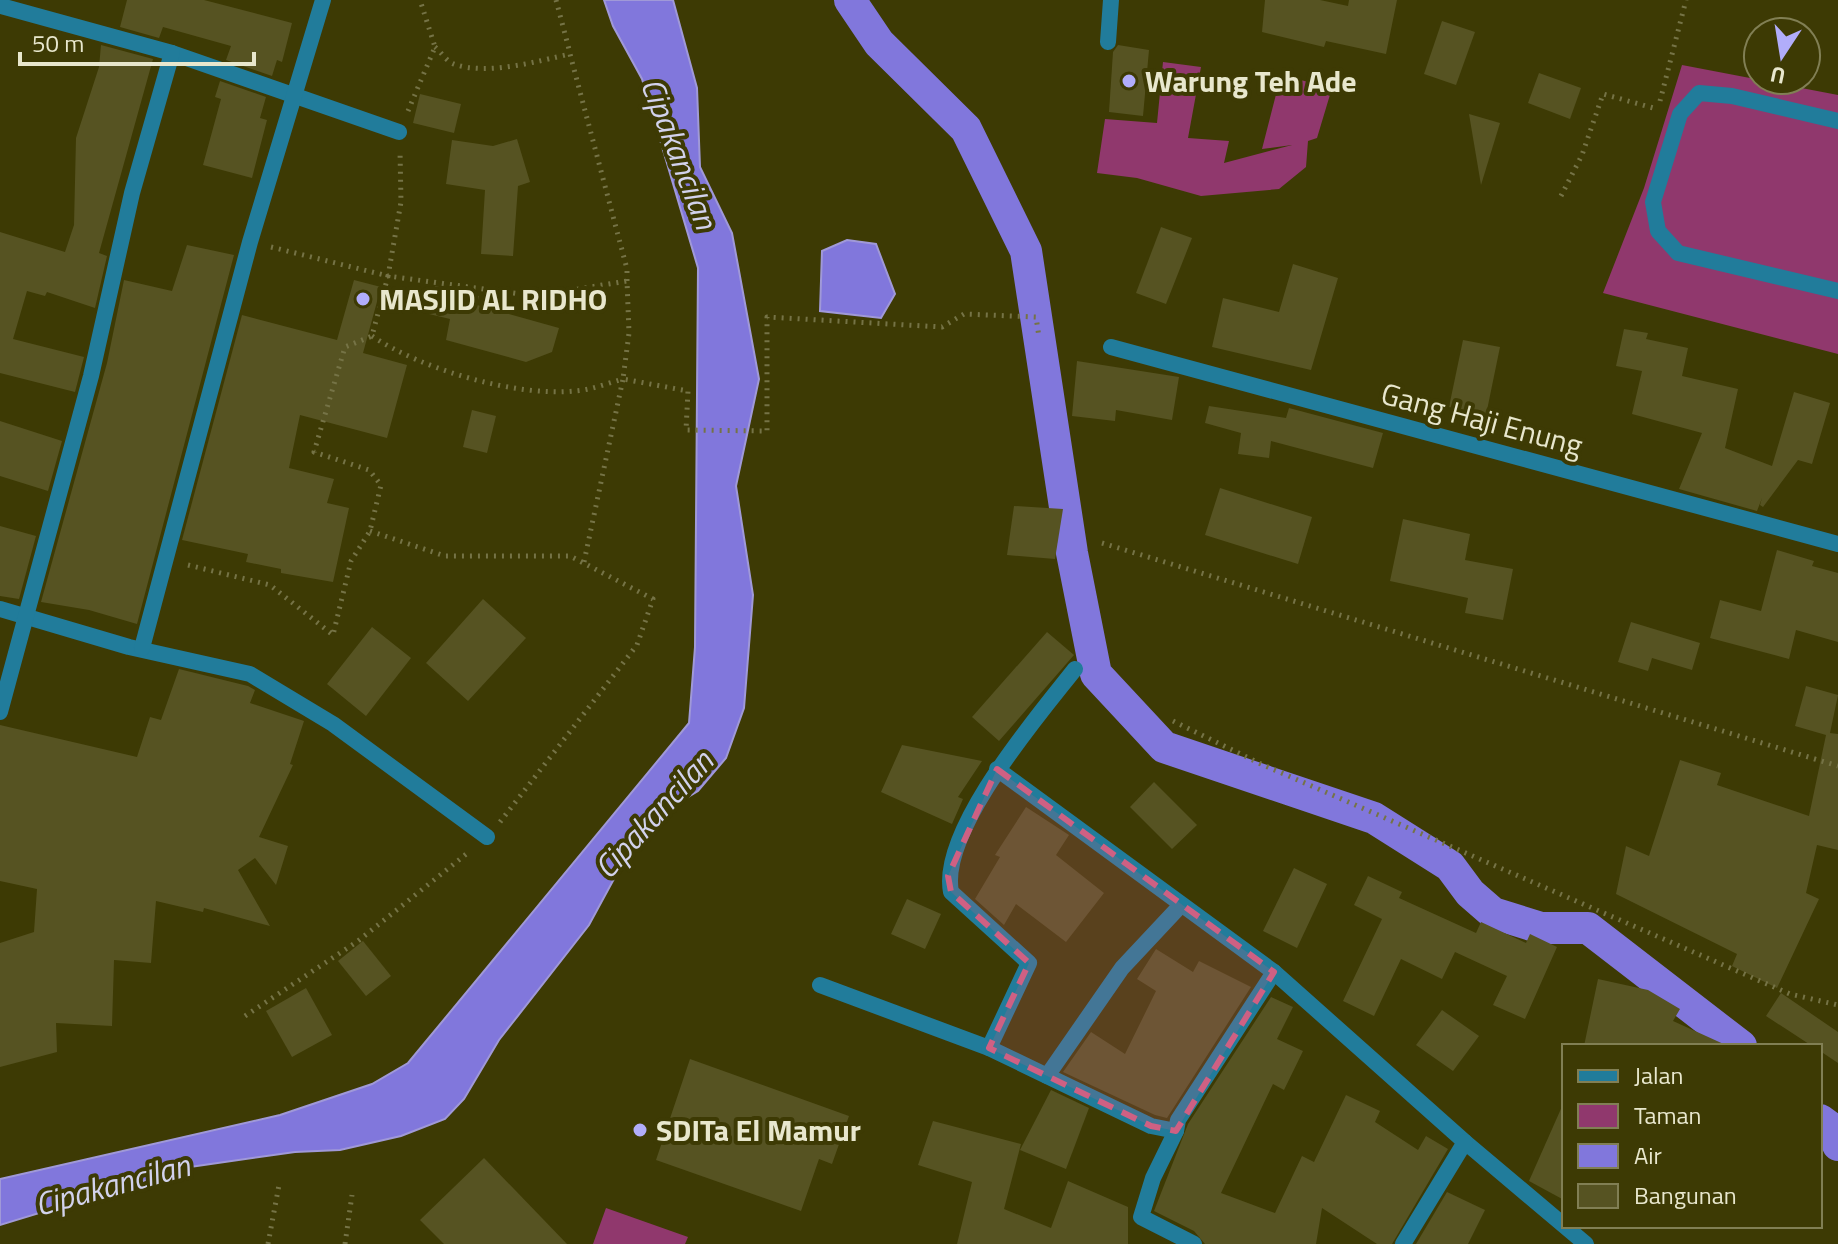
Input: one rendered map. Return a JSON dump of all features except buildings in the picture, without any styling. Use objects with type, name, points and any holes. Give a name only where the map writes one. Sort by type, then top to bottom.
[{"type":"street","points":[[142,648],[168,560],[250,242],[323,0]]},
{"type":"street","points":[[1108,42],[1111,0]]},
{"type":"street","points":[[1,6],[172,53],[399,132]]},
{"type":"street","points":[[0,712],[91,376],[132,193],[172,53]]},
{"type":"street","points":[[1838,121],[1732,96],[1699,93],[1680,114],[1653,202],[1658,231],[1678,253],[1838,291]]},
{"type":"street","name":"Gang Haji Enung","points":[[1111,347],[1838,544]]},
{"type":"street","points":[[0,609],[25,618],[250,674],[392,765],[487,837]]},
{"type":"street","points":[[989,1048],[1029,963],[951,892],[948,876],[963,833],[997,769],[1075,669]]},
{"type":"street","points":[[997,769],[1274,972],[1562,1224]]},
{"type":"street","points":[[1047,1076],[1122,968],[1181,905]]},
{"type":"street","points":[[1194,1244],[1141,1217],[1153,1178],[1176,1131],[1178,1120],[1274,972]]},
{"type":"street","points":[[820,985],[989,1048],[1151,1126],[1176,1131]]},
{"type":"street","points":[[1403,1244],[1465,1142]]},
{"type":"street","points":[[1567,1228],[1586,1244]]},
{"type":"path","points":[[420,0],[435,47],[453,64],[519,66],[570,54]]},
{"type":"path","points":[[556,0],[627,269],[629,333],[623,379],[584,562]]},
{"type":"path","points":[[1561,196],[1582,155],[1603,94],[1658,109],[1686,0]]},
{"type":"path","points":[[372,336],[388,276],[401,202],[399,132],[435,47]]},
{"type":"path","points":[[250,242],[388,276],[520,294],[560,292],[627,281]]},
{"type":"path","points":[[372,336],[396,352],[473,377],[538,392],[577,391],[623,379],[688,391],[686,430],[747,431],[767,431],[767,317],[942,327],[964,314],[1036,317],[1039,337]]},
{"type":"path","points":[[168,560],[270,585],[333,635],[351,561],[370,531],[381,485],[369,470],[314,452],[345,347],[372,336]]},
{"type":"path","points":[[245,1016],[358,941],[487,837],[637,645],[653,599],[570,556],[445,556],[370,531]]},
{"type":"path","points":[[1102,543],[1838,766]]},
{"type":"path","points":[[1173,721],[1261,764],[1790,994],[1838,1005]]},
{"type":"path","points":[[268,1244],[279,1185]]},
{"type":"path","points":[[345,1244],[352,1195]]},
{"type":"highlighted area","points":[[997,769],[1274,972],[1176,1131],[1151,1126],[989,1048],[1029,963],[951,892],[948,876]]},
{"type":"green space","points":[[1163,62],[1201,67],[1188,138],[1229,141],[1224,163],[1292,145],[1262,149],[1281,75],[1332,88],[1317,138],[1308,141],[1306,167],[1279,189],[1201,196],[1137,178],[1097,173],[1105,119],[1157,123]]},
{"type":"green space","points":[[1682,65],[1742,77],[1742,96],[1822,96],[1822,92],[1838,95],[1838,354],[1603,293],[1644,188]]},
{"type":"green space","points":[[606,1208],[688,1237],[685,1244],[593,1244]]},
{"type":"water","name":"Cipakancilan","points":[[604,0],[673,0],[697,88],[700,167],[732,233],[759,379],[736,486],[753,595],[744,708],[726,758],[698,791],[662,813],[634,842],[589,925],[499,1040],[464,1099],[445,1119],[401,1136],[340,1150],[295,1152],[190,1167],[0,1225],[0,1179],[280,1115],[372,1084],[408,1063],[689,723],[695,647],[698,268],[642,79],[613,26]]},
{"type":"water","points":[[847,240],[876,244],[895,294],[881,318],[820,311],[822,251]]},
{"type":"waterway","points":[[850,0],[879,43],[966,129],[1026,251],[1072,553],[1096,674],[1164,747],[1374,818],[1450,866],[1470,893],[1493,913],[1541,928],[1588,928],[1738,1044]]},
{"type":"waterway","points":[[1822,1121],[1831,1128],[1838,1145]]},
{"type":"place","name":"Warung Teh Ade","points":[[1129,81]]},
{"type":"place","name":"MASJID AL RIDHO","points":[[363,299]]},
{"type":"place","name":"SDITa El Mamur","points":[[640,1130]]}]
